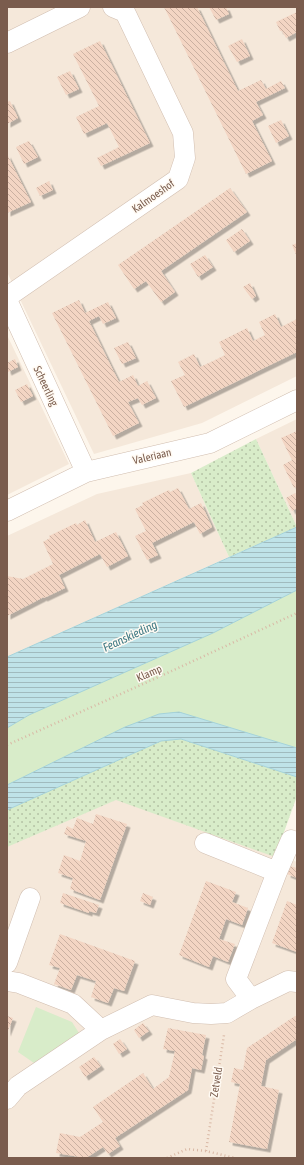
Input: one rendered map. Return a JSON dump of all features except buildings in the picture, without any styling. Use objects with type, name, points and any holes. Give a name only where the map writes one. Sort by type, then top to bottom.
[{"type":"street","points":[[7,43],[80,7]]},
{"type":"street","name":"Kalmoeshof","points":[[7,297],[178,179],[185,158],[183,133],[125,12],[113,7]]},
{"type":"street","name":"Scheerling","points":[[7,300],[86,472]]},
{"type":"street","name":"Valeriaan","points":[[7,511],[86,472],[210,443],[297,400]]},
{"type":"street","points":[[251,999],[236,979],[290,840]]},
{"type":"street","points":[[205,843],[277,872]]},
{"type":"street","points":[[7,963],[30,898]]},
{"type":"street","points":[[7,1099],[18,1086],[101,1030],[152,1006],[193,1013],[227,1013],[288,980],[297,982]]},
{"type":"street","points":[[7,981],[19,983],[73,1004],[101,1030]]},
{"type":"path","name":"Klamp","points":[[7,745],[297,613]]},
{"type":"path","name":"Zetveld","points":[[206,1151],[227,1013]]},
{"type":"path","points":[[167,1158],[187,1149],[206,1151],[235,1158]]},
{"type":"shaded area","points":[[7,7],[297,7],[297,376],[202,423],[94,454],[7,272]]},
{"type":"shaded area","points":[[7,335],[69,464],[7,495]]},
{"type":"shaded area","points":[[297,419],[297,527],[256,439]]},
{"type":"shaded area","points":[[191,473],[229,557],[7,657],[7,536],[97,494]]},
{"type":"shaded area","points":[[115,794],[297,862],[297,1158],[7,1158],[7,845]]},
{"type":"green space","points":[[256,439],[297,527],[229,557],[191,473]]},
{"type":"green space","points":[[297,585],[297,768],[173,727],[7,803],[7,719]]},
{"type":"green space","points":[[181,739],[297,777],[297,796],[275,857],[116,800],[7,847],[7,810],[161,741]]},
{"type":"green space","points":[[36,1007],[72,1022],[79,1033],[34,1063],[18,1052]]},
{"type":"water","name":"Feanskieding","points":[[297,527],[297,590],[213,633],[29,715],[7,728],[7,657]]},
{"type":"water","points":[[179,712],[297,748],[297,777],[181,739],[161,741],[7,810],[7,785],[125,727],[159,714]]}]
